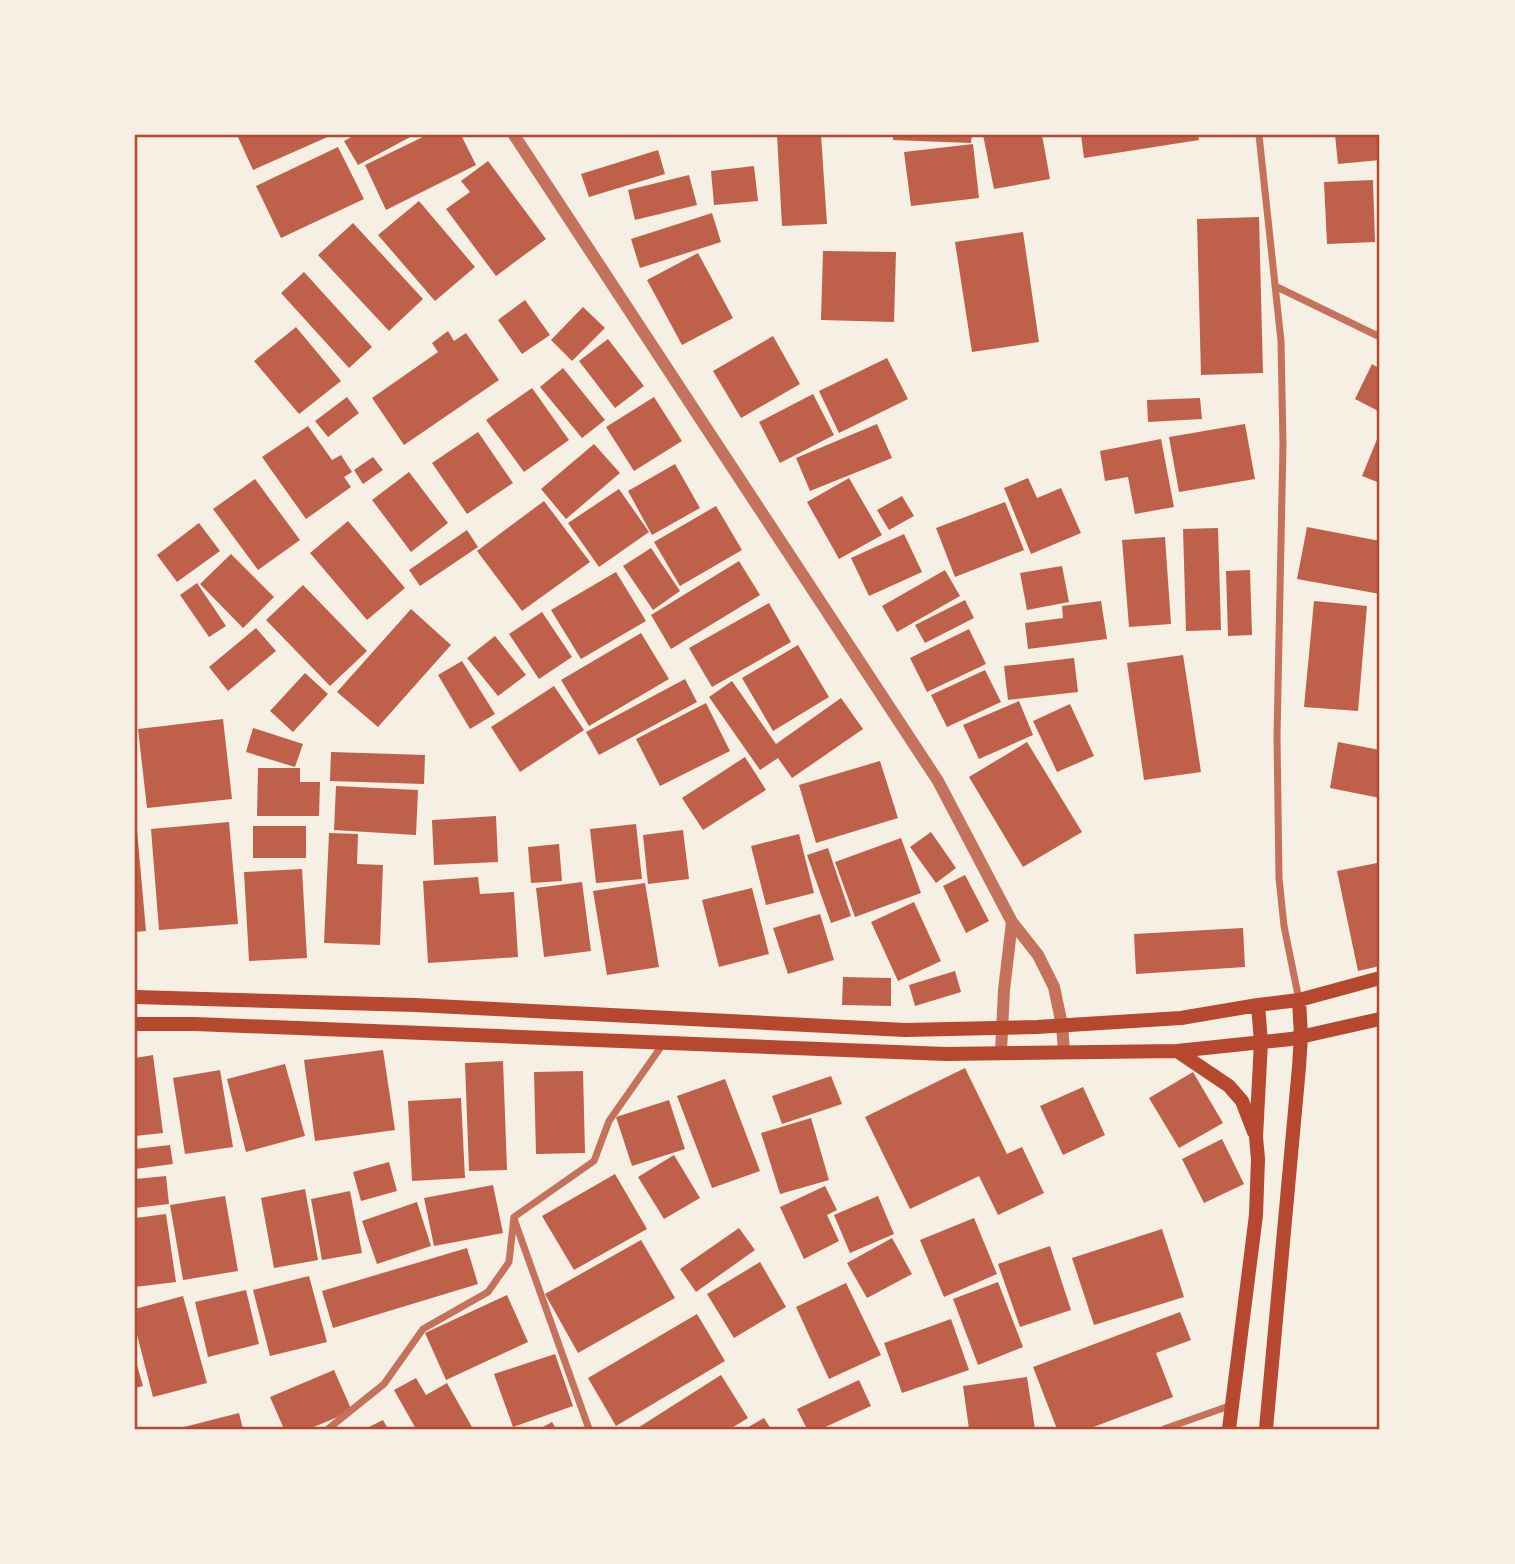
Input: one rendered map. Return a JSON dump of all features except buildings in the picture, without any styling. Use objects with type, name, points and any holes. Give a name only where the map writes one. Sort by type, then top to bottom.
[{"type":"main road","points":[[135,997],[415,1005],[905,1030],[1002,1028],[1181,1018],[1299,1000],[1380,978]]},
{"type":"main road","points":[[1266,1429],[1301,1036],[1299,1000]]},
{"type":"main road","points":[[1230,1429],[1256,1215],[1256,1137],[1261,1042],[1258,1005]]},
{"type":"main road","points":[[135,1024],[209,1024],[946,1054],[1177,1051],[1301,1036],[1380,1019]]},
{"type":"main road","points":[[1177,1051],[1229,1086],[1242,1101],[1256,1137]]},
{"type":"street","points":[[514,135],[938,781],[1012,922],[1038,955],[1054,987],[1064,1051]]},
{"type":"street","points":[[1259,135],[1281,341],[1283,445],[1277,736],[1279,878],[1284,926],[1299,1000]]},
{"type":"street","points":[[1275,286],[1380,337]]},
{"type":"street","points":[[1001,1052],[1012,922]]},
{"type":"street","points":[[328,1429],[384,1384],[423,1329],[488,1292],[509,1262],[514,1217],[594,1161],[609,1121],[663,1044]]},
{"type":"street","points":[[514,1217],[589,1429]]},
{"type":"street","points":[[1164,1429],[1232,1405]]}]
